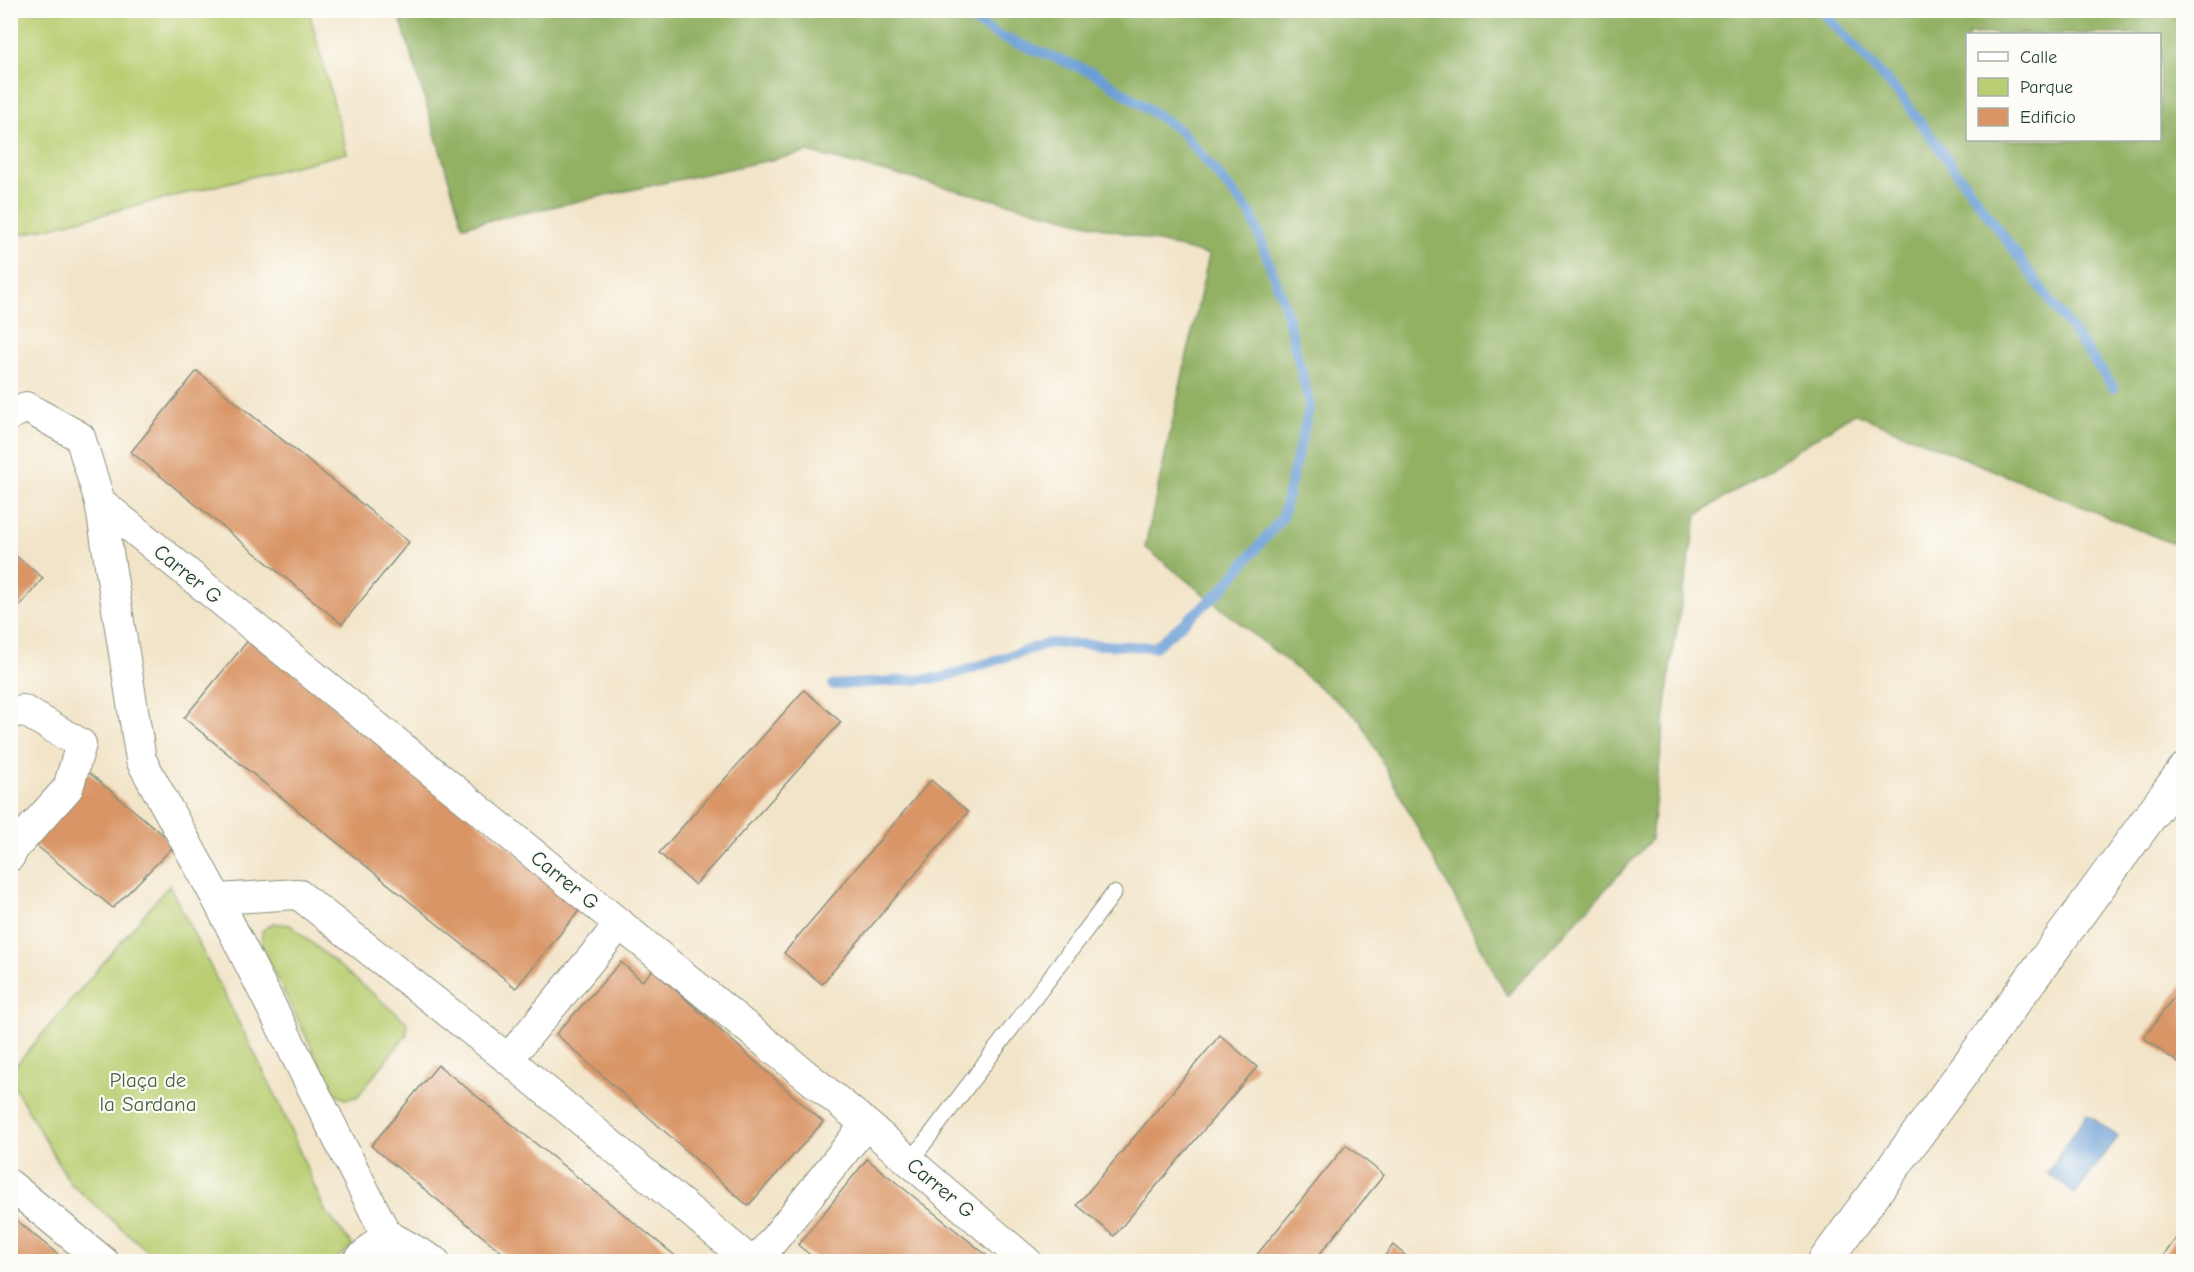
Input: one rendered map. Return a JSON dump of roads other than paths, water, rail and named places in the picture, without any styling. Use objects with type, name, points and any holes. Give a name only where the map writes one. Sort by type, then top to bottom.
[{"type":"street","points":[[10,415],[26,407],[80,437],[100,502],[141,760],[217,899],[398,1262]]},
{"type":"street","name":"Carrer G","points":[[100,502],[866,1124],[1028,1262]]},
{"type":"street","points":[[10,856],[14,848],[68,788],[81,744],[15,709]]},
{"type":"street","points":[[1824,1262],[2184,770]]},
{"type":"street","points":[[217,899],[298,894],[508,1059],[751,1262]]},
{"type":"street","points":[[508,1059],[620,924]]},
{"type":"street","points":[[756,1262],[866,1124]]},
{"type":"street","points":[[10,1185],[104,1262]]},
{"type":"street","points":[[357,1262],[386,1234]]},
{"type":"street","points":[[386,1234],[435,1262]]},
{"type":"lane","points":[[910,1162],[1114,893]]},
{"type":"water","points":[[2087,1114],[2118,1137],[2075,1194],[2047,1173]]},
{"type":"waterway","points":[[833,685],[942,678],[1049,643],[1155,647],[1220,592],[1282,518],[1310,405],[1283,300],[1251,214],[1181,131],[1094,73],[999,36],[953,10]]},
{"type":"waterway","points":[[1821,10],[1902,97],[2114,388]]},
{"type":"park label","name":"Plaça de la Sardana","points":[[148,1092]]}]
